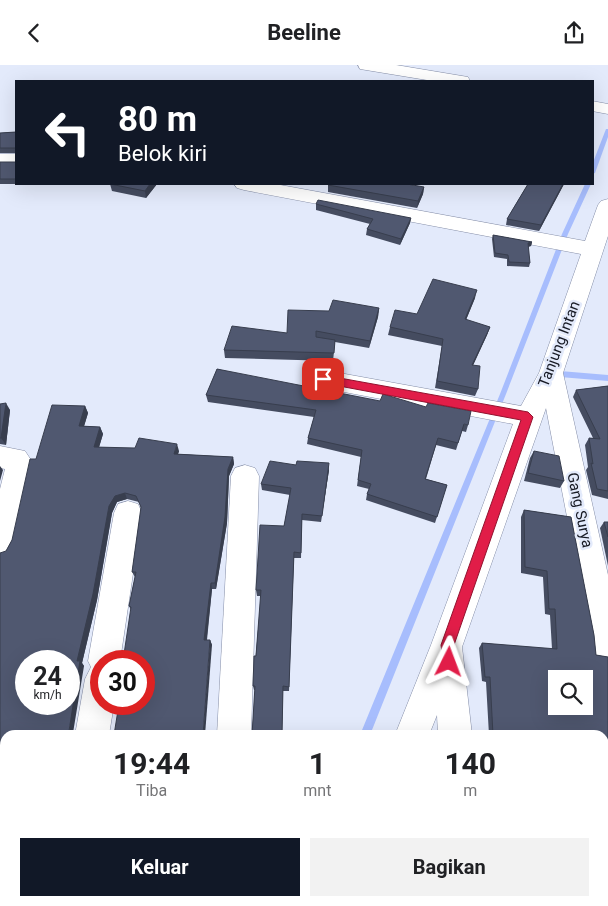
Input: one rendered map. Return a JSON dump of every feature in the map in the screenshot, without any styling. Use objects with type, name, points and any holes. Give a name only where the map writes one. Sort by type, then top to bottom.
[{"type":"street","points":[[366,65],[456,80]]},
{"type":"street","points":[[594,106],[608,109]]},
{"type":"street","points":[[0,160],[15,160]]},
{"type":"street","points":[[249,185],[584,247]]},
{"type":"street","name":"Tanjung Intan","points":[[414,730],[447,645],[519,415],[551,373],[584,247],[608,205]]},
{"type":"street","name":"Gang Surya","points":[[551,373],[608,646]]},
{"type":"street","points":[[323,379],[519,415]]},
{"type":"street","points":[[0,546],[10,460]]},
{"type":"street","points":[[234,730],[245,476]]},
{"type":"street","points":[[106,650],[128,513]]},
{"type":"street","points":[[447,645],[456,730]]},
{"type":"street","points":[[93,730],[95,715]]},
{"type":"building","points":[[15,132],[15,148],[0,148],[0,133]]},
{"type":"building","points":[[0,162],[15,162],[15,179],[0,179]]},
{"type":"building","points":[[115,185],[149,185],[145,191]]},
{"type":"building","points":[[328,185],[413,185],[424,187],[418,201]]},
{"type":"building","points":[[527,185],[562,185],[541,225],[507,219]]},
{"type":"building","points":[[318,200],[411,218],[401,239],[367,229],[373,219],[316,204]]},
{"type":"building","points":[[493,235],[532,242],[528,243],[530,263],[509,262],[508,255],[495,253]]},
{"type":"building","points":[[433,279],[477,290],[465,319],[490,327],[472,365],[480,366],[478,389],[437,381],[443,339],[390,327],[395,310],[417,314]]},
{"type":"building","points":[[333,300],[379,308],[370,341],[316,331],[316,337],[335,340],[334,353],[224,350],[232,326],[287,333],[288,310],[329,311]]},
{"type":"building","points":[[217,369],[380,401],[383,394],[426,407],[428,403],[471,411],[468,425],[464,424],[458,443],[438,438],[425,479],[447,485],[437,517],[367,494],[371,484],[358,480],[362,450],[308,438],[316,410],[206,395]]},
{"type":"building","points":[[608,386],[608,491],[597,489],[591,463],[593,464],[589,438],[600,439],[576,390]]},
{"type":"building","points":[[6,403],[1,438],[0,438],[0,404]]},
{"type":"building","points":[[52,405],[85,406],[79,426],[100,427],[94,447],[135,448],[139,438],[177,444],[174,454],[233,457],[228,469],[225,517],[215,583],[211,583],[204,640],[210,640],[203,730],[115,730],[117,715],[155,715],[155,650],[125,650],[131,607],[129,606],[136,572],[132,572],[141,507],[136,496],[125,493],[115,496],[109,506],[93,594],[80,650],[15,650],[15,715],[72,715],[69,730],[0,730],[0,553],[6,551],[12,540],[30,459],[36,459]]},
{"type":"building","points":[[534,451],[559,456],[564,481],[528,473]]},
{"type":"building","points":[[270,461],[296,465],[297,461],[329,463],[322,516],[302,514],[301,553],[294,552],[289,687],[283,686],[282,730],[252,730],[255,686],[253,686],[254,656],[256,656],[261,590],[256,590],[260,525],[284,526],[291,488],[261,484]]},
{"type":"building","points":[[524,510],[571,517],[594,635],[596,655],[608,657],[608,730],[493,730],[490,677],[485,677],[482,643],[557,649],[555,609],[549,609],[547,571],[525,567]]},
{"type":"building","points":[[604,522],[608,522],[608,537]]},
{"type":"waterway","points":[[594,168],[608,130]]},
{"type":"waterway","points":[[367,730],[503,394],[565,234],[588,185]]},
{"type":"waterway","points":[[560,374],[608,378]]},
{"type":"route","points":[[323,379],[528,417],[447,645],[449,662]]}]
